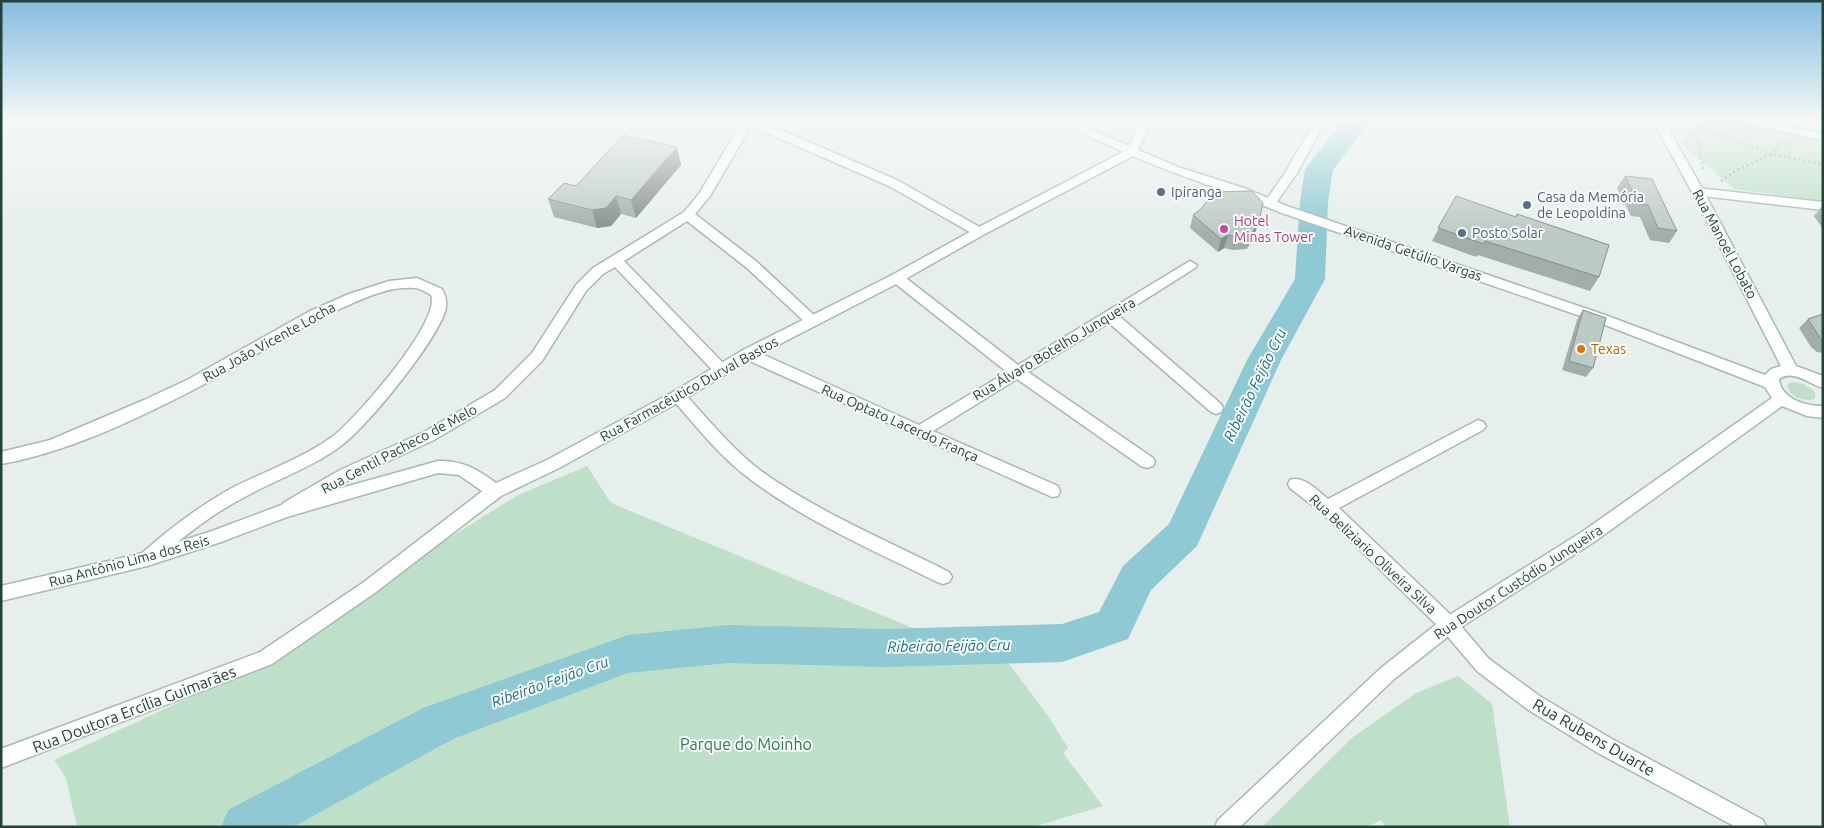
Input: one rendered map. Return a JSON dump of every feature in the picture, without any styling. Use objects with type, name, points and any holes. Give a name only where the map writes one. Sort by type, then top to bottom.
[{"type":"street","name":"Rua Gentil Pacheco de Melo","points":[[284,511],[346,474],[464,418],[500,394],[537,357],[581,288],[598,271],[615,259],[688,215],[704,196],[726,158]]},
{"type":"street","points":[[836,158],[879,176],[979,232]]},
{"type":"street","name":"Rua Farmacêutico Durval Bastos","points":[[266,658],[370,588],[496,490],[553,464],[678,396],[748,354],[897,278],[979,232],[1121,158]]},
{"type":"street","name":"Avenida Getúlio Vargas","points":[[1145,158],[1174,170],[1240,191],[1283,208],[1600,318],[1771,383]]},
{"type":"street","points":[[1270,203],[1292,173],[1300,158]]},
{"type":"street","name":"Rua Manoel Lobato","points":[[1681,158],[1791,370]]},
{"type":"street","points":[[1698,192],[1823,206]]},
{"type":"street","points":[[688,215],[752,265],[812,321]]},
{"type":"street","points":[[615,259],[721,370]]},
{"type":"street","name":"Rua Álvaro Botelho Junqueira","points":[[919,432],[1190,265]]},
{"type":"street","points":[[897,278],[1016,372],[1146,462]]},
{"type":"street","name":"Rua João Vicente Locha","points":[[1,458],[67,440],[127,414],[192,384],[317,312],[368,291],[412,282],[426,286],[437,293],[441,303],[437,317],[398,374],[355,425],[337,441],[315,454],[223,502],[178,531],[147,558]]},
{"type":"street","points":[[1110,316],[1216,408]]},
{"type":"street","name":"Rua Optato Lacerdo França","points":[[748,354],[1052,491]]},
{"type":"street","points":[[1821,380],[1791,370],[1775,373],[1771,378],[1771,383],[1782,398],[1799,408],[1821,416]]},
{"type":"street","points":[[678,396],[724,446],[762,480],[794,501],[943,576]]},
{"type":"street","name":"Rua Doutor Custódio Junqueira","points":[[1225,827],[1387,674],[1449,625],[1588,537],[1782,398]]},
{"type":"street","points":[[1327,507],[1478,426]]},
{"type":"street","points":[[284,511],[438,467],[455,466],[467,470],[496,490]]},
{"type":"street","name":"Rua Beliziario Oliveira Silva","points":[[1296,484],[1327,507],[1449,625]]},
{"type":"street","name":"Rua Antônio Lima dos Reis","points":[[1,594],[147,558],[215,537],[284,511]]},
{"type":"street","name":"Rua Rubens Duarte","points":[[1449,625],[1483,665],[1534,703],[1605,746],[1756,827]]},
{"type":"street","name":"Rua Doutora Ercília Guimarães","points":[[1,759],[266,658]]},
{"type":"path","points":[[1701,158],[1704,176]]},
{"type":"path","points":[[1723,189],[1720,182],[1735,171],[1763,158]]},
{"type":"path","points":[[1790,158],[1823,164]]},
{"type":"green space","points":[[1697,158],[1823,158],[1823,201],[1734,189]]},
{"type":"green space","points":[[1791,382],[1804,384],[1815,392],[1815,398],[1806,400],[1796,397],[1788,389],[1787,385]]},
{"type":"green space","name":"Parque do Moinho","points":[[587,466],[611,503],[983,657],[1007,661],[1048,716],[1068,748],[1063,753],[1103,806],[1033,827],[77,827],[66,778],[54,760],[284,654],[438,545],[518,495]]},
{"type":"green space","points":[[1458,676],[1492,704],[1510,827],[1385,827],[1381,820],[1367,827],[1262,827],[1353,737],[1416,693]]},
{"type":"building","points":[[602,158],[668,158],[631,200],[616,196],[606,208],[592,210],[548,199],[564,183],[576,186]]},
{"type":"building","points":[[1625,176],[1652,179],[1677,231],[1658,228],[1648,205],[1639,204]]},
{"type":"building","name":"Hotel Minas Tower","points":[[1252,191],[1263,203],[1260,217],[1251,236],[1237,237],[1228,235],[1221,239],[1193,215],[1201,209],[1214,192]]},
{"type":"building","points":[[1456,196],[1516,217],[1517,214],[1609,245],[1599,277],[1485,241],[1484,244],[1438,228]]},
{"type":"building","name":"Texas","points":[[1583,310],[1606,318],[1593,368],[1569,361]]},
{"type":"building","points":[[1823,314],[1823,340],[1808,319]]},
{"type":"waterway","name":"Ribeirão Feijão Cru","points":[[245,827],[439,723],[628,654],[728,644],[885,648],[1062,643],[1113,626],[1137,578],[1183,535],[1264,360],[1310,279],[1314,202],[1319,169],[1328,158]]},
{"type":"place","name":"Ipiranga","points":[[1161,192]]},
{"type":"place","name":"Casa da Memória de Leopoldina","points":[[1527,205]]},
{"type":"place","name":"Hotel Minas Tower","points":[[1224,229]]},
{"type":"place","name":"Posto Solar","points":[[1462,233]]},
{"type":"place","name":"Texas","points":[[1581,349]]}]
